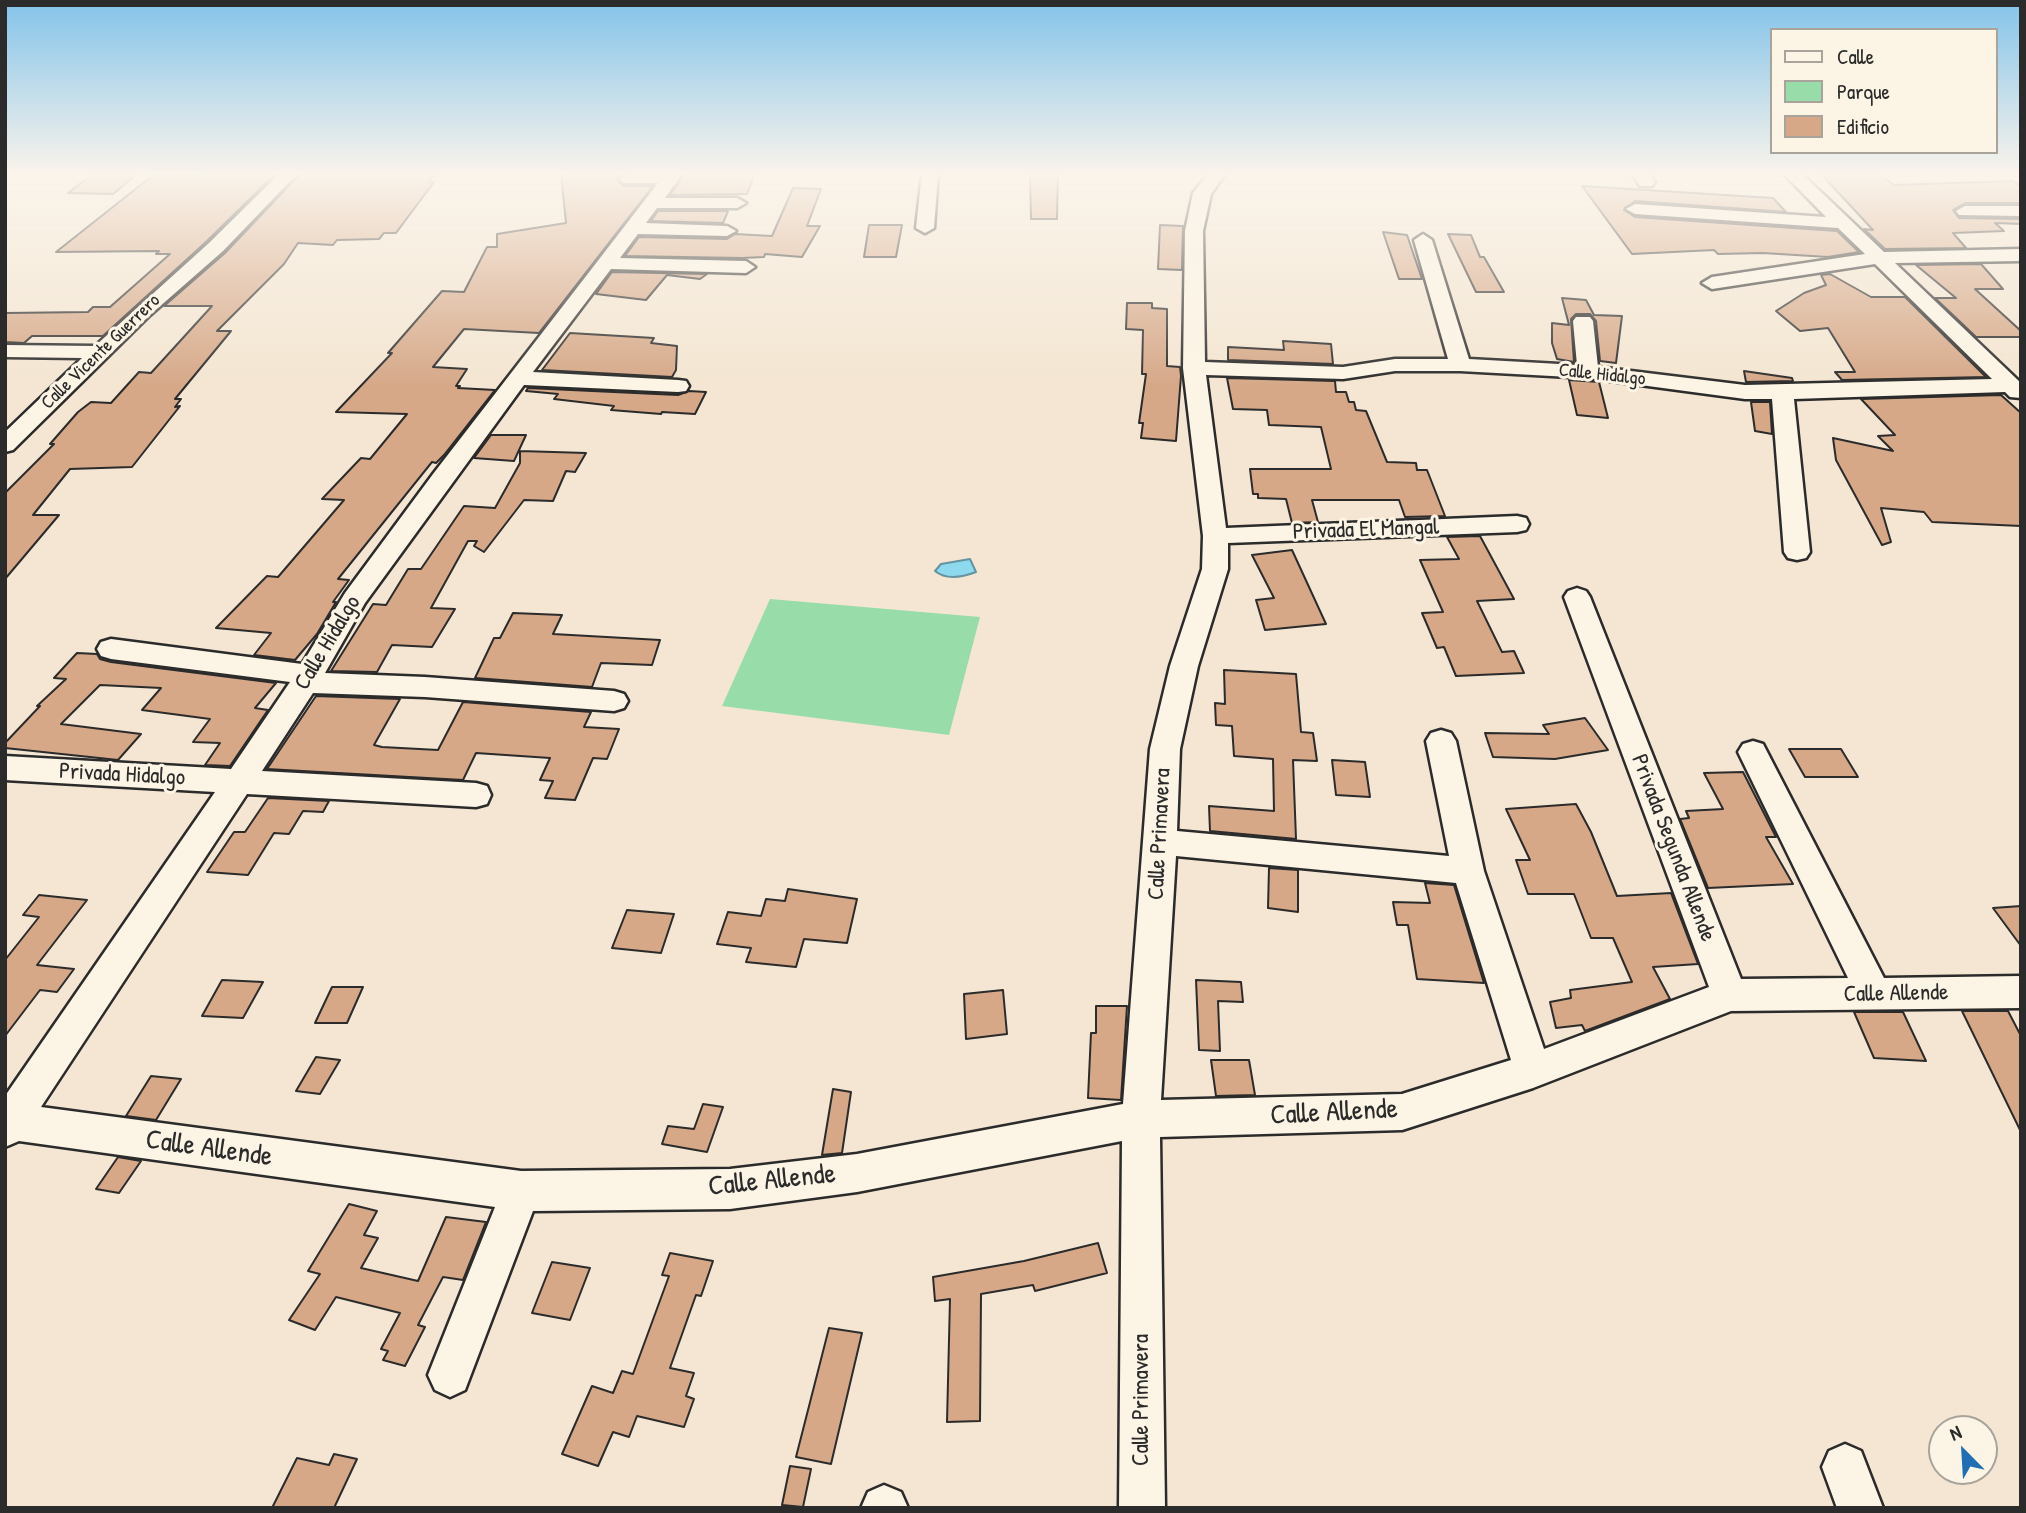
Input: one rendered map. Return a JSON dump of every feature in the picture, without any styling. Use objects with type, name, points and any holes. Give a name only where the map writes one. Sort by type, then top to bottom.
[{"type":"street","name":"Calle Vicente Guerrero","points":[[5,444],[100,352],[218,245]]},
{"type":"street","name":"Calle Hidalgo","points":[[7,1124],[239,782],[307,679],[354,599],[441,480],[622,245]]},
{"type":"street","name":"Calle Primavera","points":[[1142,1508],[1141,1119],[1165,749],[1184,666],[1194,643],[1215,569],[1215,536],[1194,368],[1194,245]]},
{"type":"street","points":[[1424,245],[1460,365]]},
{"type":"street","points":[[1865,245],[2016,390]]},
{"type":"street","points":[[1712,283],[1879,258],[2021,255]]},
{"type":"street","points":[[608,263],[746,267]]},
{"type":"street","points":[[1583,321],[1588,372]]},
{"type":"street","points":[[5,351],[100,352]]},
{"type":"street","name":"Calle Hidalgo","points":[[1194,368],[1343,373],[1395,365],[1460,365],[1588,372],[1732,390],[1783,393],[2016,390]]},
{"type":"street","points":[[520,378],[678,386]]},
{"type":"street","points":[[1783,393],[1797,552]]},
{"type":"street","name":"Privada El Mangal","points":[[1215,536],[1517,524]]},
{"type":"street","name":"Privada Segunda Allende","points":[[1577,597],[1730,995]]},
{"type":"street","points":[[111,649],[307,679],[614,701]]},
{"type":"street","points":[[1441,741],[1468,871],[1533,1071]]},
{"type":"street","points":[[1753,751],[1874,994]]},
{"type":"street","name":"Privada Hidalgo","points":[[5,768],[477,795]]},
{"type":"street","points":[[1161,842],[1468,871]]},
{"type":"street","name":"Calle Allende","points":[[7,1124],[521,1191],[730,1189],[858,1173],[1141,1119],[1402,1112],[1533,1071],[1730,995],[2021,992]]},
{"type":"street","points":[[450,1375],[521,1191]]},
{"type":"green space","points":[[770,599],[980,617],[949,735],[722,706]]},
{"type":"water","points":[[970,559],[976,572],[971,574],[950,577],[935,571],[941,564]]},
{"type":"building","points":[[65,245],[203,245],[103,336],[32,336],[24,343],[5,342],[5,313],[88,312],[93,307],[110,307],[170,254],[156,254],[159,251],[56,252]]},
{"type":"building","points":[[233,245],[297,245],[284,264],[217,331],[231,331],[175,399],[181,399],[175,407],[180,406],[132,467],[70,469],[33,515],[59,515],[5,579],[5,493],[54,444],[50,444],[78,412],[91,402],[111,403],[139,372],[151,373],[212,306],[164,306]]},
{"type":"building","points":[[497,245],[608,245],[539,333],[464,329],[433,367],[467,369],[456,386],[460,386],[458,388],[495,390],[444,455],[436,463],[432,462],[338,579],[349,580],[333,602],[336,602],[317,634],[295,660],[254,655],[271,633],[216,628],[267,576],[278,577],[344,500],[322,499],[361,458],[370,459],[407,414],[336,412],[392,353],[388,353],[442,291],[464,292],[487,247],[497,247]]},
{"type":"building","points":[[633,245],[809,245],[802,257],[765,254],[764,257],[742,258],[625,256]]},
{"type":"building","points":[[866,245],[898,245],[896,257],[864,257]]},
{"type":"building","points":[[1159,245],[1183,245],[1182,270],[1158,269]]},
{"type":"building","points":[[1387,245],[1410,245],[1422,279],[1399,279]]},
{"type":"building","points":[[1453,245],[1475,245],[1480,257],[1484,257],[1504,292],[1476,292]]},
{"type":"building","points":[[1625,245],[1851,245],[1859,252],[1828,257],[1763,253],[1718,254],[1714,250],[1632,254]]},
{"type":"building","points":[[1880,245],[1963,245],[1966,248],[1885,249]]},
{"type":"building","points":[[1981,264],[2003,289],[1975,289],[2021,331],[2021,337],[1976,337],[1935,298],[1956,298],[1916,265]]},
{"type":"building","points":[[612,272],[707,274],[700,279],[667,275],[646,300],[596,294]]},
{"type":"building","points":[[1830,274],[1871,297],[1905,297],[1986,377],[1842,380],[1835,372],[1855,372],[1828,328],[1800,331],[1776,311],[1804,293],[1826,285],[1821,275]]},
{"type":"building","points":[[1562,298],[1586,300],[1594,315],[1622,316],[1616,363],[1600,361],[1596,321],[1590,314],[1576,314],[1571,319],[1574,362],[1557,359],[1552,343],[1552,323],[1569,325]]},
{"type":"building","points":[[1127,303],[1152,303],[1152,308],[1167,309],[1167,366],[1180,367],[1181,376],[1176,441],[1141,438],[1143,423],[1139,423],[1146,374],[1142,374],[1143,330],[1126,329]]},
{"type":"building","points":[[570,333],[654,338],[651,343],[677,346],[676,370],[672,377],[542,370]]},
{"type":"building","points":[[1283,341],[1331,344],[1333,364],[1228,360],[1228,347],[1284,350]]},
{"type":"building","points":[[1744,371],[1792,378],[1793,381],[1746,382]]},
{"type":"building","points":[[1227,378],[1335,381],[1336,392],[1346,392],[1349,402],[1354,402],[1356,410],[1366,411],[1387,462],[1416,463],[1417,470],[1427,470],[1445,516],[1405,517],[1399,500],[1312,500],[1318,522],[1292,523],[1286,499],[1258,498],[1258,494],[1253,494],[1250,469],[1331,469],[1321,427],[1269,425],[1267,410],[1233,409]]},
{"type":"building","points":[[1569,380],[1599,382],[1608,418],[1577,415]]},
{"type":"building","points":[[528,388],[678,395],[689,391],[706,392],[695,414],[661,414],[611,410],[614,406],[554,399],[558,394],[526,391]]},
{"type":"building","points":[[2001,395],[2021,413],[2021,526],[1932,522],[1924,512],[1881,508],[1891,542],[1882,545],[1836,460],[1833,438],[1893,451],[1878,436],[1895,435],[1861,399]]},
{"type":"building","points":[[1751,402],[1770,402],[1772,434],[1755,431]]},
{"type":"building","points":[[491,435],[526,435],[514,461],[474,458]]},
{"type":"building","points":[[520,451],[586,453],[575,472],[566,471],[553,501],[524,500],[484,552],[474,546],[477,541],[468,541],[431,608],[455,609],[432,647],[392,645],[377,672],[331,671],[373,604],[386,605],[408,569],[421,569],[464,506],[495,508],[520,463]]},
{"type":"building","points":[[1480,536],[1514,599],[1477,601],[1502,652],[1514,651],[1524,673],[1456,676],[1444,647],[1437,648],[1422,613],[1443,612],[1420,560],[1459,559],[1447,537]]},
{"type":"building","points":[[1292,550],[1326,624],[1265,630],[1256,600],[1274,598],[1252,555]]},
{"type":"building","points":[[513,613],[562,615],[553,634],[660,640],[652,665],[601,663],[592,687],[475,678],[494,638],[500,638]]},
{"type":"building","points":[[77,653],[97,654],[100,659],[111,662],[276,683],[255,708],[268,710],[230,766],[205,765],[220,743],[193,742],[210,719],[142,710],[161,688],[100,685],[61,724],[141,734],[118,760],[5,748],[5,743],[40,706],[37,706],[66,679],[54,678]]},
{"type":"building","points":[[1224,670],[1296,674],[1301,732],[1313,733],[1317,761],[1293,760],[1296,839],[1210,831],[1209,806],[1274,811],[1273,759],[1234,756],[1232,726],[1216,725],[1215,703],[1225,704]]},
{"type":"building","points":[[316,696],[400,699],[374,745],[382,747],[438,750],[463,702],[591,712],[584,727],[619,729],[607,759],[593,758],[575,800],[545,798],[553,781],[540,780],[550,758],[476,753],[463,780],[267,769]]},
{"type":"building","points":[[1585,718],[1608,750],[1555,759],[1493,757],[1485,733],[1549,734],[1543,725]]},
{"type":"building","points":[[1789,749],[1841,749],[1858,777],[1805,777]]},
{"type":"building","points":[[1332,760],[1365,762],[1370,797],[1336,795]]},
{"type":"building","points":[[1743,772],[1776,837],[1766,837],[1793,884],[1708,888],[1680,819],[1689,818],[1686,811],[1723,809],[1704,773]]},
{"type":"building","points":[[268,798],[329,801],[323,812],[303,811],[289,834],[274,833],[248,875],[207,872],[234,832],[245,832]]},
{"type":"building","points":[[1576,804],[1591,832],[1617,896],[1671,893],[1698,964],[1653,967],[1670,999],[1585,1031],[1582,1025],[1556,1028],[1550,1002],[1571,998],[1570,990],[1632,982],[1613,938],[1591,938],[1574,894],[1528,894],[1516,860],[1530,860],[1506,809]]},
{"type":"building","points":[[1269,868],[1298,870],[1298,912],[1268,908]]},
{"type":"building","points":[[1425,883],[1454,885],[1484,983],[1417,979],[1408,925],[1397,925],[1393,902],[1430,903]]},
{"type":"building","points":[[788,889],[857,899],[847,943],[804,939],[796,967],[746,962],[751,948],[717,944],[728,912],[761,916],[766,899],[785,901]]},
{"type":"building","points":[[39,895],[87,900],[37,965],[74,969],[57,992],[40,990],[5,1036],[5,960],[39,917],[23,915]]},
{"type":"building","points":[[2021,906],[2021,946],[1993,908]]},
{"type":"building","points":[[627,910],[674,914],[661,953],[612,948]]},
{"type":"building","points":[[222,980],[263,982],[243,1018],[202,1016]]},
{"type":"building","points":[[1196,980],[1241,982],[1243,1002],[1218,1001],[1220,1051],[1199,1050]]},
{"type":"building","points":[[332,987],[363,987],[347,1023],[315,1023]]},
{"type":"building","points":[[1003,990],[1007,1034],[966,1039],[964,994]]},
{"type":"building","points":[[1096,1006],[1127,1006],[1121,1100],[1088,1098],[1091,1033],[1096,1033]]},
{"type":"building","points":[[1962,1011],[2008,1011],[2021,1036],[2021,1132]]},
{"type":"building","points":[[1854,1012],[1903,1012],[1926,1061],[1874,1058]]},
{"type":"building","points":[[316,1057],[340,1060],[320,1094],[296,1091]]},
{"type":"building","points":[[1211,1060],[1249,1060],[1255,1095],[1216,1096]]},
{"type":"building","points":[[151,1076],[181,1079],[156,1120],[126,1116]]},
{"type":"building","points":[[833,1089],[851,1092],[842,1153],[822,1155]]},
{"type":"building","points":[[703,1104],[723,1107],[707,1152],[662,1144],[668,1126],[694,1129]]},
{"type":"building","points":[[118,1157],[141,1161],[119,1193],[96,1189]]},
{"type":"building","points":[[349,1204],[377,1211],[364,1235],[378,1238],[361,1268],[418,1281],[446,1217],[486,1222],[463,1280],[443,1277],[418,1325],[425,1327],[405,1366],[383,1360],[388,1351],[381,1349],[400,1313],[336,1297],[315,1330],[289,1320],[320,1274],[308,1271]]},
{"type":"building","points":[[1098,1243],[1107,1273],[1035,1291],[1033,1285],[981,1294],[980,1421],[947,1422],[950,1299],[935,1301],[933,1277],[1024,1261]]},
{"type":"building","points":[[670,1253],[713,1261],[701,1296],[696,1295],[670,1368],[694,1373],[686,1396],[694,1399],[684,1427],[637,1416],[629,1437],[613,1432],[598,1466],[562,1454],[592,1386],[613,1393],[622,1371],[633,1374],[669,1276],[662,1275]]},
{"type":"building","points":[[552,1262],[590,1268],[570,1320],[532,1313]]},
{"type":"building","points":[[829,1328],[862,1333],[831,1464],[796,1457]]},
{"type":"building","points":[[334,1454],[357,1459],[334,1508],[272,1508],[297,1458],[329,1465]]},
{"type":"building","points":[[790,1466],[811,1469],[803,1507],[782,1505]]}]
